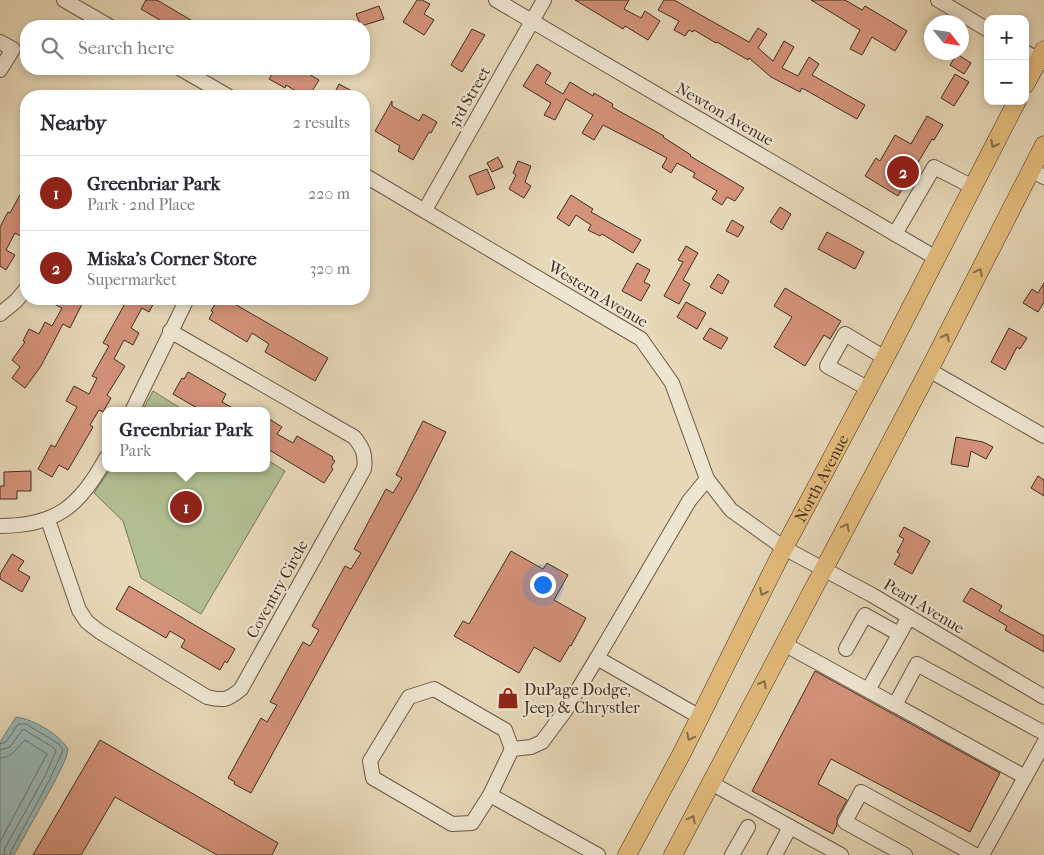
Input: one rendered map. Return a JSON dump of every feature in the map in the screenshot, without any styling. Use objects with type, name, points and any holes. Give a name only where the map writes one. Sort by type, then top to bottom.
[{"type":"main road","points":[[1029,76],[1038,56]]},
{"type":"main road","name":"North Avenue","points":[[627,855],[700,717],[784,548],[869,389],[1015,105]]},
{"type":"main road","points":[[673,855],[929,370],[1038,173],[1044,145]]},
{"type":"street","points":[[64,0],[99,20]]},
{"type":"street","name":"Newton Avenue","points":[[496,0],[936,258]]},
{"type":"street","name":"3rd Street","points":[[425,210],[544,0]]},
{"type":"street","points":[[938,0],[984,28]]},
{"type":"street","points":[[0,42],[13,49],[0,70]]},
{"type":"street","points":[[191,75],[218,90]]},
{"type":"street","points":[[895,234],[934,167],[972,187]]},
{"type":"street","name":"Western Avenue","points":[[370,178],[641,339],[672,383],[707,479],[731,510],[784,548]]},
{"type":"street","points":[[0,314],[20,296]]},
{"type":"street","points":[[134,407],[184,305]]},
{"type":"street","name":"Coventry Circle","points":[[48,520],[80,610],[87,622],[100,632],[207,697],[220,700],[231,698],[242,689],[364,469],[365,458],[362,446],[354,437],[170,332]]},
{"type":"street","points":[[869,389],[828,366],[844,334],[885,358]]},
{"type":"street","points":[[929,370],[1044,436]]},
{"type":"street","points":[[0,526],[21,526],[48,520],[73,504],[93,482],[102,465]]},
{"type":"street","points":[[512,749],[531,747],[542,742],[565,711],[689,501],[707,479]]},
{"type":"street","name":"Pearl Avenue","points":[[784,548],[872,595],[1044,697]]},
{"type":"street","points":[[846,649],[865,615],[899,634]]},
{"type":"street","points":[[868,690],[909,617]]},
{"type":"street","points":[[784,644],[1025,777]]},
{"type":"street","points":[[598,658],[700,717]]},
{"type":"street","points":[[895,705],[917,664],[1044,734]]},
{"type":"street","points":[[434,688],[506,730],[512,749],[490,795],[472,822],[452,824],[373,778],[370,762],[409,697],[434,688]]},
{"type":"street","points":[[982,855],[1044,743]]},
{"type":"street","points":[[711,783],[841,855]]},
{"type":"street","points":[[904,855],[845,822],[861,792],[975,855]]},
{"type":"street","points":[[490,795],[598,855]]},
{"type":"street","points":[[732,855],[748,827]]},
{"type":"street","points":[[776,855],[790,827]]},
{"type":"green space","points":[[153,391],[179,407],[144,407]]},
{"type":"green space","points":[[270,462],[285,471],[201,614],[141,578],[123,521],[94,493],[108,472],[270,472]]},
{"type":"water","points":[[16,717],[23,718],[45,728],[64,743],[68,749],[66,758],[55,781],[14,855],[0,855],[0,742]]},
{"type":"building","points":[[146,0],[157,0],[191,20],[160,20],[141,9]]},
{"type":"building","points":[[417,0],[430,4],[424,14],[434,20],[424,35],[403,22]]},
{"type":"building","points":[[575,0],[629,0],[624,9],[641,18],[645,11],[660,21],[648,40],[625,26],[623,29]]},
{"type":"building","points":[[664,0],[674,0],[749,42],[758,28],[767,34],[758,48],[773,61],[784,41],[794,47],[782,68],[798,76],[809,57],[819,64],[812,75],[865,105],[857,119],[802,88],[800,92],[771,77],[749,58],[748,60],[694,30],[693,32],[689,30],[685,36],[674,30],[679,21],[658,10]]},
{"type":"building","points":[[811,0],[845,0],[862,10],[865,6],[907,31],[895,51],[872,37],[862,55],[850,49],[860,30]]},
{"type":"building","points":[[379,6],[384,19],[370,23],[370,20],[358,20],[356,14]]},
{"type":"building","points":[[472,29],[485,35],[462,72],[451,65]]},
{"type":"building","points":[[953,60],[966,60],[971,63],[964,74],[950,65]]},
{"type":"building","points":[[537,64],[551,73],[545,83],[563,94],[570,82],[593,96],[594,93],[613,104],[612,107],[664,136],[690,156],[744,188],[735,201],[727,197],[722,205],[712,199],[717,191],[693,177],[695,173],[677,163],[671,173],[662,167],[667,158],[603,125],[594,140],[582,133],[593,115],[566,99],[555,120],[544,115],[551,103],[523,86]]},
{"type":"building","points":[[955,74],[969,82],[954,106],[941,98]]},
{"type":"building","points":[[271,75],[310,75],[319,80],[313,90],[294,90],[286,85],[285,88],[269,79]]},
{"type":"building","points":[[339,84],[350,90],[336,90]]},
{"type":"building","points":[[392,101],[392,106],[419,121],[423,114],[437,122],[413,160],[398,151],[400,146],[375,131]]},
{"type":"building","points":[[927,116],[943,125],[934,140],[932,139],[898,196],[865,176],[876,158],[880,161],[895,135],[911,144]]},
{"type":"building","points":[[498,157],[503,167],[492,172],[487,163]]},
{"type":"building","points":[[518,161],[531,166],[525,182],[531,186],[524,198],[509,189],[516,175],[513,173]]},
{"type":"building","points":[[487,169],[495,188],[477,195],[469,176]]},
{"type":"building","points":[[20,195],[20,236],[15,233],[6,250],[15,255],[6,270],[0,266],[0,227],[8,212],[10,213]]},
{"type":"building","points":[[571,195],[593,209],[591,212],[641,240],[633,253],[602,234],[600,236],[588,230],[591,225],[576,215],[569,226],[557,218]]},
{"type":"building","points":[[780,207],[791,214],[782,230],[770,222]]},
{"type":"building","points":[[732,220],[744,227],[738,237],[726,231]]},
{"type":"building","points":[[827,232],[864,252],[855,269],[818,249]]},
{"type":"building","points":[[686,246],[698,253],[683,280],[690,284],[679,304],[664,296],[683,262],[678,260]]},
{"type":"building","points":[[637,263],[650,270],[644,282],[650,285],[641,301],[622,291]]},
{"type":"building","points":[[718,274],[729,281],[722,294],[710,287]]},
{"type":"building","points":[[1044,283],[1044,302],[1038,312],[1023,303],[1032,289],[1038,293]]},
{"type":"building","points":[[785,288],[841,321],[830,339],[824,335],[805,366],[774,347],[792,317],[774,306]]},
{"type":"building","points":[[686,302],[706,313],[697,329],[677,317]]},
{"type":"building","points":[[56,305],[82,305],[70,328],[63,324],[41,366],[25,388],[12,378],[20,367],[12,360],[25,342],[23,341],[29,329],[39,334],[45,322],[52,326],[62,308]]},
{"type":"building","points":[[124,305],[153,305],[149,312],[142,308],[131,328],[139,333],[133,345],[124,340],[114,359],[125,366],[107,395],[111,398],[106,407],[102,407],[102,412],[99,410],[90,425],[93,427],[68,470],[59,465],[52,477],[38,469],[51,445],[55,447],[77,407],[66,401],[74,386],[89,394],[97,378],[92,376],[109,346],[103,343]]},
{"type":"building","points":[[214,305],[236,305],[328,358],[315,381],[265,352],[269,344],[252,333],[247,342],[209,319],[213,312],[211,311]]},
{"type":"building","points":[[710,328],[728,338],[721,349],[703,339]]},
{"type":"building","points":[[1009,328],[1027,338],[1020,349],[1017,347],[1005,370],[991,362]]},
{"type":"building","points":[[188,372],[226,394],[222,402],[231,407],[195,407],[173,394],[182,378],[184,379]]},
{"type":"building","points":[[270,420],[282,427],[277,434],[293,443],[297,436],[333,457],[332,459],[335,461],[331,467],[333,469],[324,483],[270,450]]},
{"type":"building","points":[[423,421],[446,432],[419,486],[251,793],[234,784],[235,782],[228,778],[261,718],[267,722],[277,705],[270,702],[303,642],[310,646],[319,630],[312,626],[345,566],[351,569],[361,553],[354,549],[386,489],[393,493],[402,478],[396,475]]},
{"type":"building","points":[[956,437],[983,442],[993,447],[986,459],[971,451],[968,467],[951,464]]},
{"type":"building","points":[[31,471],[31,491],[17,491],[17,499],[0,499],[0,486],[4,486],[4,472]]},
{"type":"building","points":[[1038,476],[1044,480],[1044,496],[1031,488]]},
{"type":"building","points":[[904,527],[930,541],[912,574],[894,564],[900,554],[897,552],[904,539],[899,536]]},
{"type":"building","points":[[511,551],[543,569],[547,563],[568,575],[554,600],[586,618],[560,662],[534,647],[519,673],[454,636],[463,621],[469,624]]},
{"type":"building","points":[[12,554],[24,561],[18,570],[30,577],[22,592],[0,579],[0,574]]},
{"type":"building","points":[[129,586],[235,649],[227,663],[225,661],[220,670],[181,647],[185,640],[170,631],[166,638],[116,609]]},
{"type":"building","points":[[971,588],[1002,606],[999,611],[1044,636],[1044,652],[1005,630],[1007,626],[963,601]]},
{"type":"building","points":[[815,671],[1000,773],[970,832],[831,759],[818,784],[847,800],[837,818],[837,825],[833,834],[752,791]]},
{"type":"building","points":[[100,740],[278,843],[272,855],[217,855],[115,797],[81,855],[33,855]]},
{"type":"place","name":"Miska's Corner Store","points":[[903,172]]},
{"type":"place","name":"Greenbriar Park","points":[[186,507]]},
{"type":"place","name":"DuPage Dodge, Jeep & Chrystler","points":[[508,698]]}]
